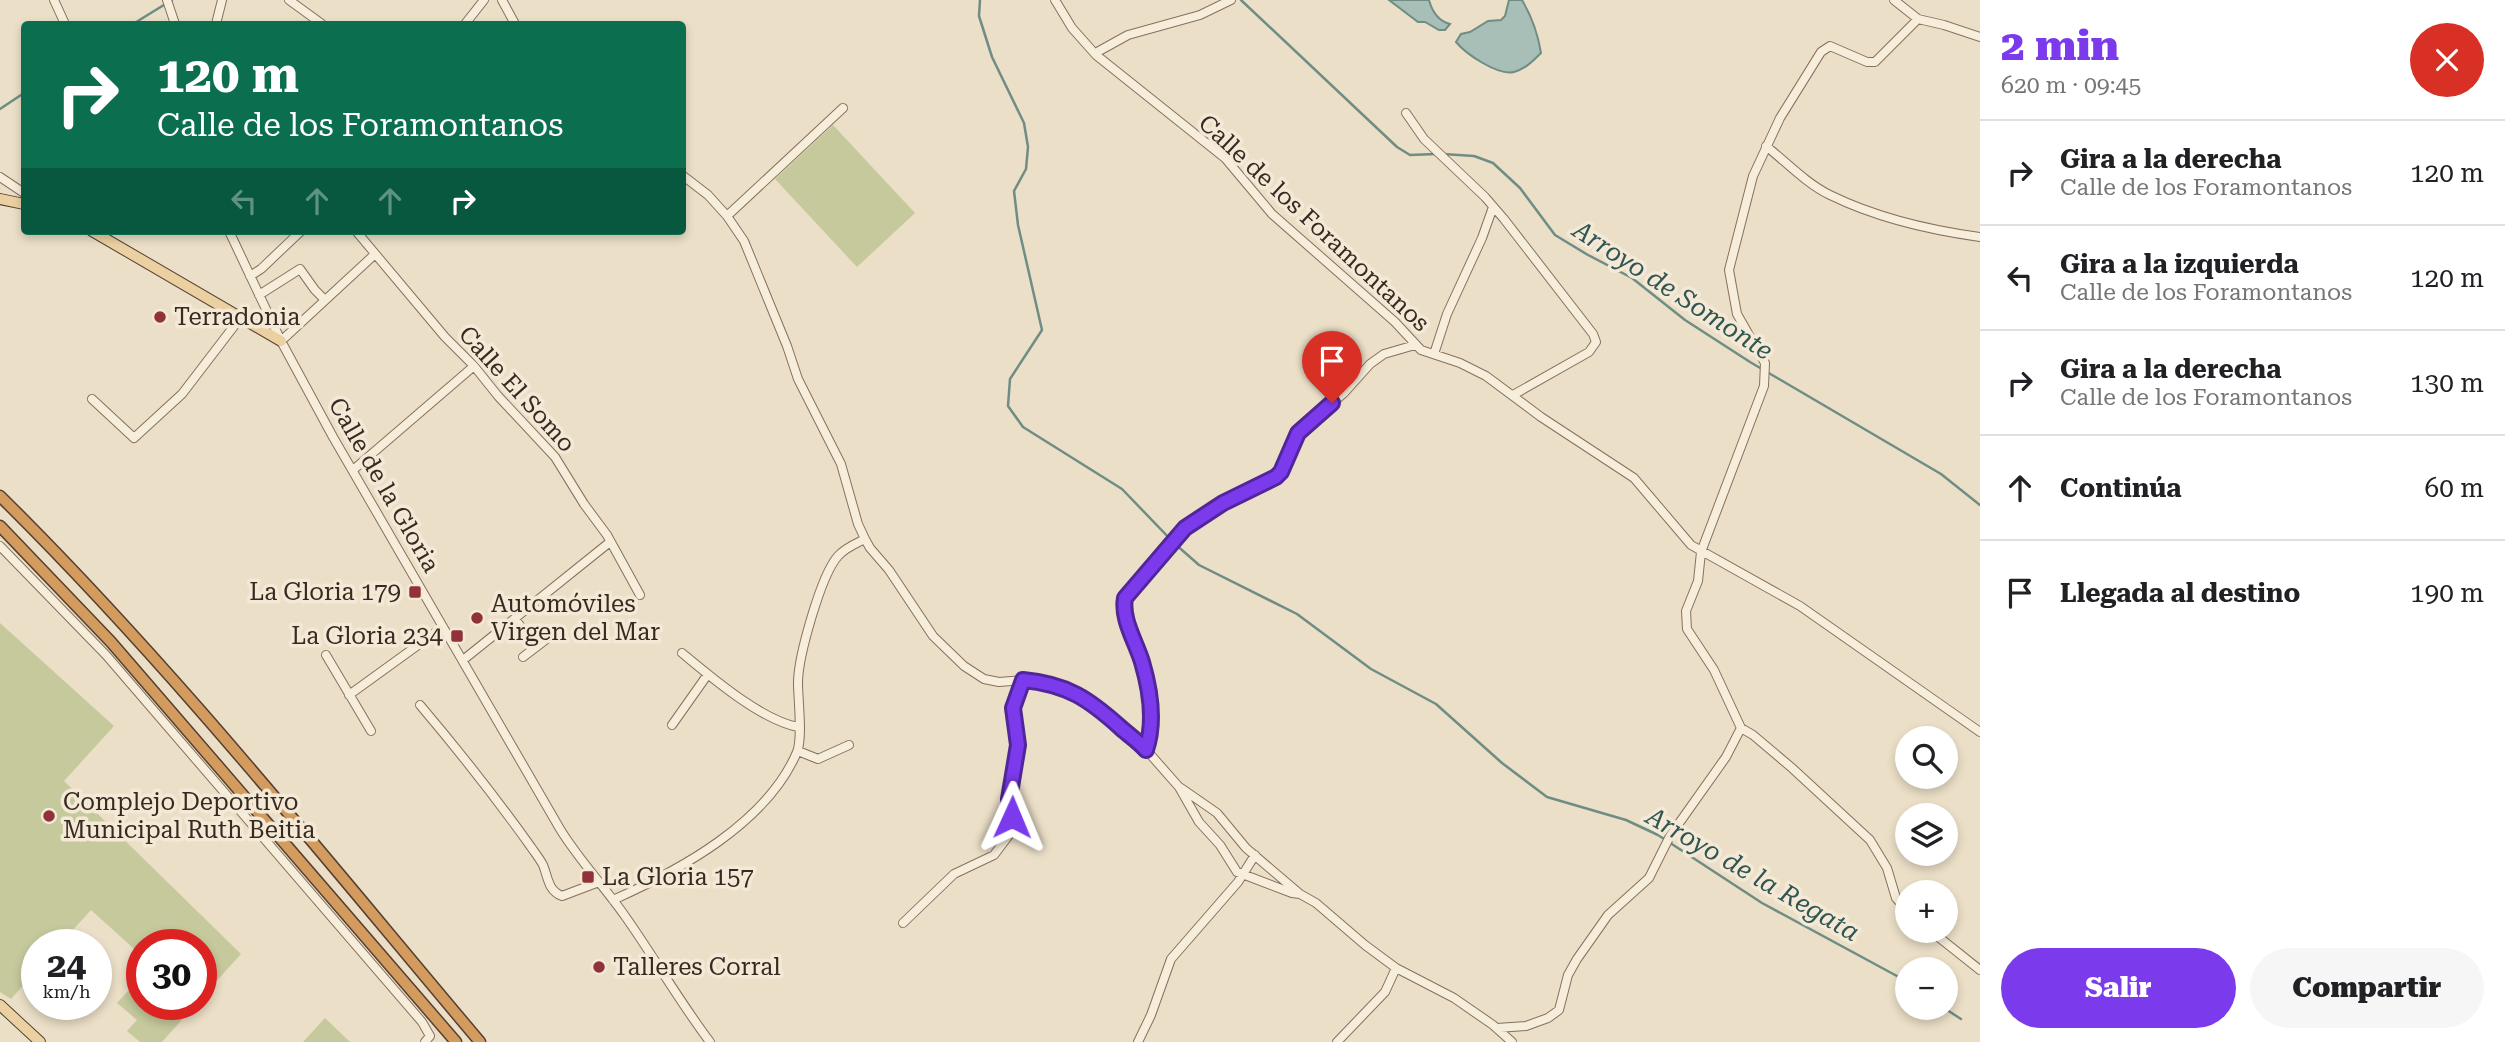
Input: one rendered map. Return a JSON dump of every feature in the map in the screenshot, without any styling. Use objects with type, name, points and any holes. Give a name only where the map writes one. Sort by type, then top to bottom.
[{"type":"highway","points":[[0,496],[59,554],[171,679],[480,1042]]},
{"type":"highway","points":[[0,526],[111,642],[456,1042]]},
{"type":"main road","points":[[99,235],[281,341]]},
{"type":"main road","points":[[259,327],[275,328]]},
{"type":"main road","points":[[0,1005],[40,1042]]},
{"type":"street","points":[[54,0],[64,21]]},
{"type":"street","points":[[167,0],[174,21]]},
{"type":"street","points":[[217,21],[222,0]]},
{"type":"street","points":[[289,0],[318,21]]},
{"type":"street","points":[[467,21],[484,0]]},
{"type":"street","points":[[502,0],[513,21]]},
{"type":"street","name":"Calle de los Foramontanos","points":[[1055,0],[1072,28],[1096,55],[1215,149],[1272,214],[1395,322],[1421,350],[1486,376],[1541,417],[1634,478],[1682,537],[1701,552],[1800,606],[1980,732]]},
{"type":"street","points":[[1096,55],[1128,36],[1200,15],[1231,0]]},
{"type":"street","points":[[1894,0],[1918,19],[1980,37]]},
{"type":"street","points":[[1895,894],[1888,868],[1870,840],[1792,768],[1741,728],[1714,670],[1687,629],[1686,611],[1698,581],[1701,552],[1765,386],[1765,363],[1737,314],[1729,270],[1753,176],[1792,97],[1821,52],[1830,46],[1867,62],[1875,62],[1918,19]]},
{"type":"street","points":[[727,216],[843,108]]},
{"type":"street","points":[[1406,113],[1424,139],[1493,207],[1593,334],[1596,342],[1589,352],[1513,395]]},
{"type":"street","points":[[1766,146],[1829,195],[1916,226],[1980,237]]},
{"type":"street","points":[[0,177],[21,197]]},
{"type":"street","points":[[0,177],[5,200]]},
{"type":"street","points":[[686,178],[708,195],[744,241],[798,379],[841,464],[864,539],[889,570],[933,636],[964,666],[992,681],[1046,682],[1076,693],[1146,750],[1179,787],[1199,822],[1220,845],[1237,872],[1300,894]]},
{"type":"street","points":[[1434,354],[1447,314],[1482,238],[1493,207]]},
{"type":"street","points":[[231,235],[275,328]]},
{"type":"street","points":[[250,276],[297,235]]},
{"type":"street","name":"Calle El Somo","points":[[359,235],[445,337],[555,457],[610,542],[640,595]]},
{"type":"street","points":[[281,341],[374,255]]},
{"type":"street","points":[[259,295],[300,269],[314,290],[325,300]]},
{"type":"street","points":[[92,399],[134,438],[182,394],[241,317]]},
{"type":"street","name":"Calle de la Gloria","points":[[275,328],[353,470],[560,829],[613,900],[710,1042]]},
{"type":"street","points":[[1146,750],[1150,732],[1150,710],[1142,663],[1124,604],[1129,591],[1185,528],[1209,511],[1276,477],[1281,472],[1298,433],[1344,393],[1370,364],[1384,354],[1415,345]]},
{"type":"street","points":[[353,470],[474,366]]},
{"type":"street","points":[[613,900],[667,874],[754,813],[769,797],[798,751],[798,681],[821,591],[832,564],[864,539]]},
{"type":"street","points":[[463,660],[610,542]]},
{"type":"street","points":[[0,546],[43,587],[106,655],[422,1022],[430,1036],[425,1042]]},
{"type":"street","points":[[515,619],[535,646]]},
{"type":"street","points":[[349,695],[443,626]]},
{"type":"street","points":[[523,657],[557,631]]},
{"type":"street","points":[[682,653],[758,709],[777,720],[798,727]]},
{"type":"street","points":[[326,655],[371,731]]},
{"type":"street","points":[[673,725],[708,674]]},
{"type":"street","points":[[903,923],[954,874],[993,855],[1012,831],[1009,799],[1018,745],[1013,708],[1023,680]]},
{"type":"street","points":[[420,705],[507,812],[543,863],[551,889],[557,895],[562,896],[598,882]]},
{"type":"street","points":[[1497,1028],[1526,1026],[1548,1018],[1559,1010],[1568,975],[1577,959],[1608,915],[1649,878],[1664,844],[1726,757],[1741,728]]},
{"type":"street","points":[[798,751],[818,759],[849,745]]},
{"type":"street","points":[[1179,787],[1217,813],[1246,848],[1341,926],[1396,968],[1439,989],[1497,1028],[1512,1042]]},
{"type":"street","points":[[1138,1042],[1151,1015],[1171,959],[1242,875],[1255,855]]},
{"type":"street","points":[[1946,943],[1980,970]]},
{"type":"street","points":[[1337,1042],[1385,992],[1396,968]]},
{"type":"green space","points":[[833,125],[915,213],[857,267],[775,179]]},
{"type":"green space","name":"Complejo Deportivo Municipal Ruth Beitia","points":[[0,623],[114,726],[64,781],[215,929],[126,929],[126,942],[91,910],[74,929],[21,929],[21,988],[11,999],[0,992]]},
{"type":"green space","name":"Complejo Deportivo Municipal Ruth Beitia","points":[[217,931],[241,954],[217,980]]},
{"type":"green space","points":[[126,993],[126,1011],[117,1003]]},
{"type":"green space","points":[[325,1018],[350,1042],[303,1042]]},
{"type":"green space","points":[[137,1020],[182,1020],[162,1042],[140,1042],[127,1031]]},
{"type":"water","points":[[1389,0],[1429,0],[1436,15],[1450,24],[1445,30],[1439,30],[1425,22],[1418,22]]},
{"type":"water","points":[[1509,0],[1522,0],[1534,26],[1541,53],[1532,62],[1514,72],[1500,71],[1483,63],[1456,42],[1461,34],[1470,32],[1488,21],[1501,20],[1505,16]]},
{"type":"waterway","name":"Arroyo de Somonte","points":[[138,21],[172,0]]},
{"type":"waterway","name":"Arroyo de la Regata","points":[[980,0],[979,16],[992,57],[1024,123],[1028,147],[1026,169],[1014,191],[1018,225],[1042,330],[1010,379],[1008,406],[1023,427],[1122,489],[1199,565],[1297,614],[1371,669],[1436,704],[1502,763],[1547,797],[1626,820],[1658,835],[1762,903],[1895,975]]},
{"type":"waterway","name":"Arroyo de Somonte","points":[[1241,0],[1397,147],[1410,155],[1436,154]]},
{"type":"waterway","name":"Arroyo de Somonte","points":[[0,109],[21,95]]},
{"type":"waterway","name":"Arroyo de Somonte","points":[[1443,154],[1474,156],[1493,163],[1520,188],[1555,235],[1632,278],[1685,320],[1750,362],[1941,474],[1980,505]]},
{"type":"place","name":"Terradonia","points":[[160,317]]},
{"type":"place","name":"La Gloria 179","points":[[415,592]]},
{"type":"place","name":"Automóviles Virgen del Mar","points":[[477,618]]},
{"type":"place","name":"La Gloria 234","points":[[457,636]]},
{"type":"place","name":"Complejo Deportivo Municipal Ruth Beitia","points":[[49,816]]},
{"type":"place","name":"La Gloria 157","points":[[588,877]]},
{"type":"place","name":"Talleres Corral","points":[[599,967]]},
{"type":"route","points":[[1012,817],[1009,799],[1018,745],[1013,708],[1023,680],[1046,682],[1076,693],[1146,750],[1150,732],[1150,710],[1142,663],[1126,617],[1125,598],[1185,528],[1223,503],[1276,477],[1281,472],[1298,433],[1332,403]]}]
